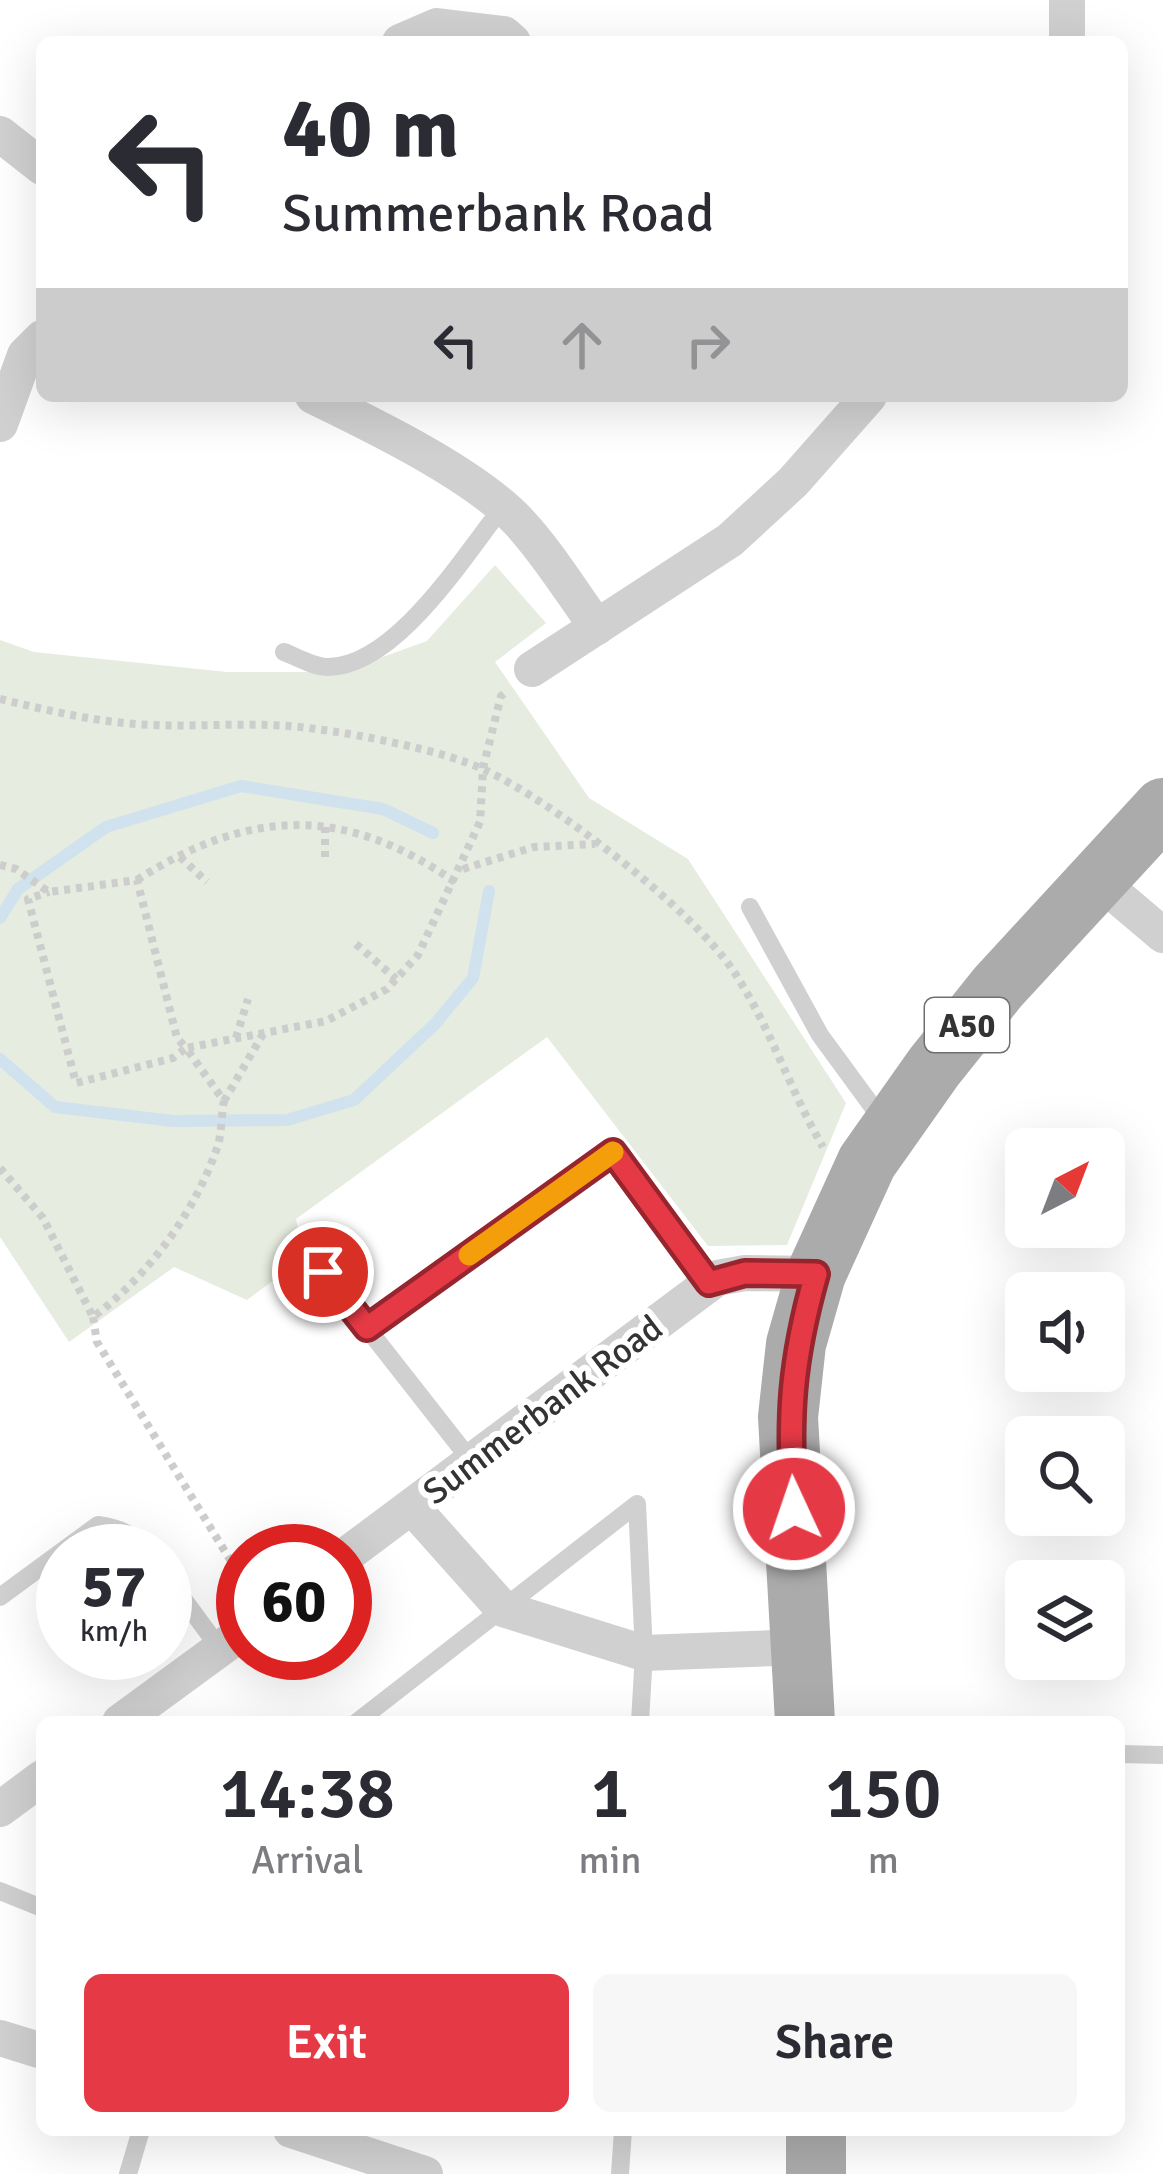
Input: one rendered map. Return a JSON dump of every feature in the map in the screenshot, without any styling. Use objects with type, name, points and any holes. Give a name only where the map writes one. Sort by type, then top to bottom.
[{"type":"main road","name":"A50","points":[[805,1716],[788,1417],[796,1344],[816,1274],[889,1130],[998,987],[1163,808]]},
{"type":"main road","points":[[816,2136],[816,2174]]},
{"type":"street","points":[[1066,0],[1067,36]]},
{"type":"street","points":[[407,36],[435,13],[506,36]]},
{"type":"street","points":[[0,134],[36,162]]},
{"type":"street","points":[[0,424],[26,355],[36,344]]},
{"type":"street","points":[[325,402],[365,421],[518,520],[597,627]]},
{"type":"street","points":[[532,669],[730,540],[793,482],[864,402]]},
{"type":"street","points":[[1098,880],[1163,935]]},
{"type":"street","name":"Summerbank Road","points":[[372,1536],[709,1283],[745,1273],[816,1274]]},
{"type":"street","points":[[412,1507],[503,1609],[644,1653],[802,1647]]},
{"type":"street","points":[[134,1716],[216,1652]]},
{"type":"street","points":[[0,1808],[36,1782]]},
{"type":"street","points":[[0,2038],[36,2049]]},
{"type":"street","points":[[309,2136],[425,2174]]},
{"type":"lane","points":[[284,652],[325,668],[358,660],[399,634],[502,508]]},
{"type":"lane","points":[[750,907],[820,1035],[889,1130]]},
{"type":"lane","points":[[367,1328],[613,1152],[709,1283]]},
{"type":"lane","points":[[323,1272],[472,1462]]},
{"type":"lane","points":[[373,1716],[638,1504],[644,1653],[640,1716]]},
{"type":"lane","points":[[0,1597],[36,1571]]},
{"type":"lane","points":[[192,1601],[216,1624]]},
{"type":"lane","points":[[1125,1754],[1163,1754]]},
{"type":"lane","points":[[0,1891],[36,1906]]},
{"type":"lane","points":[[128,2174],[139,2136]]},
{"type":"lane","points":[[620,2174],[623,2136]]},
{"type":"path","points":[[455,882],[378,838],[325,826],[264,824],[179,857],[136,880],[28,898],[76,1083],[173,1058],[187,1048],[326,1021],[387,989],[418,955],[462,869],[480,823],[482,768],[501,696],[532,669]]},
{"type":"path","points":[[0,699],[128,723],[315,728],[482,768],[679,908],[730,966],[771,1033],[798,1104],[852,1196]]},
{"type":"path","points":[[325,826],[325,857]]},
{"type":"path","points":[[462,869],[534,847],[595,844]]},
{"type":"path","points":[[179,857],[207,882]]},
{"type":"path","points":[[0,865],[16,869],[49,892]]},
{"type":"path","points":[[136,880],[177,1038],[224,1106]]},
{"type":"path","points":[[356,944],[396,979]]},
{"type":"path","points":[[236,1038],[248,999]]},
{"type":"path","points":[[93,1317],[125,1292],[183,1219],[218,1146],[224,1106],[264,1033]]},
{"type":"path","points":[[0,1168],[43,1218],[93,1317],[98,1342],[216,1536]]},
{"type":"shaded area","points":[[495,565],[546,623],[495,662],[589,798],[688,859],[846,1103],[787,1245],[708,1246],[547,1037],[296,1219],[304,1258],[247,1300],[174,1267],[69,1342],[0,1237],[0,640],[34,652],[227,672],[341,672],[427,641]]},
{"type":"waterway","points":[[0,918],[18,889],[106,827],[241,786],[383,809],[433,833]]},
{"type":"waterway","points":[[0,1059],[55,1107],[173,1121],[287,1120],[354,1100],[435,1024],[473,978],[489,891]]},
{"type":"slow traffic","points":[[469,1255],[613,1152]]},
{"type":"route","points":[[323,1272],[367,1328],[613,1152],[709,1283],[745,1273],[816,1274],[796,1344],[788,1417],[794,1509]]}]
